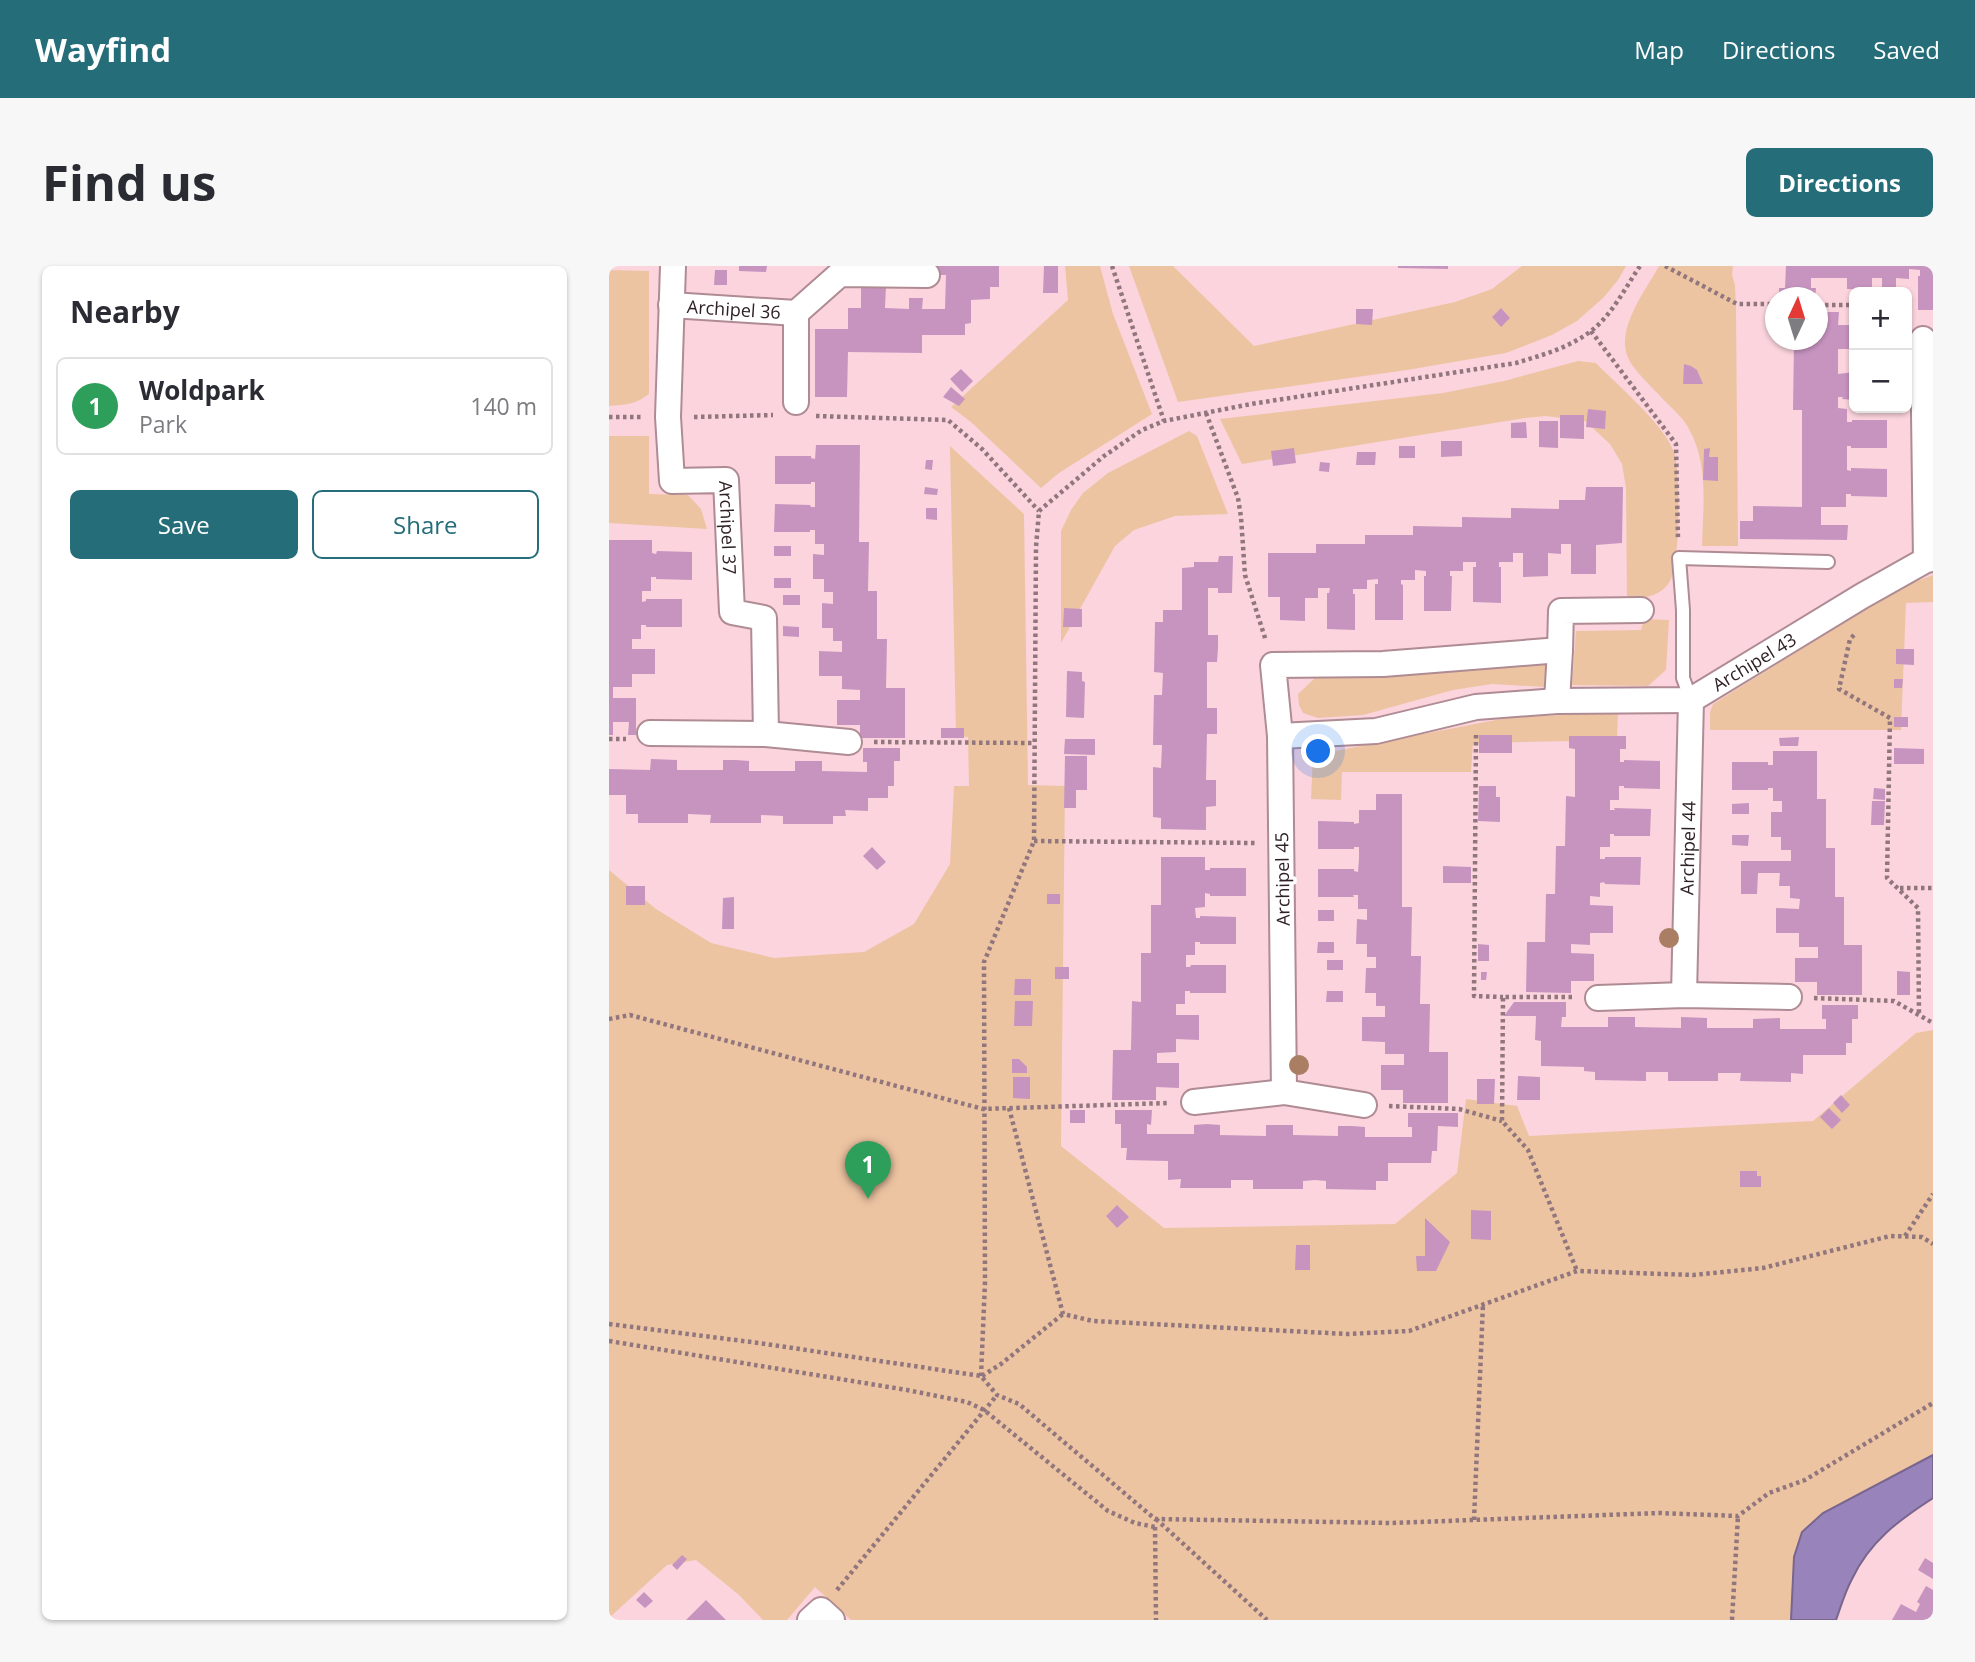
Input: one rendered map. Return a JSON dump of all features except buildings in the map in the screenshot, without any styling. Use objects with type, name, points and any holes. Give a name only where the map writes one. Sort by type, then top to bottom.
[{"type":"street","name":"Archipel 37","points":[[673,266],[668,417],[672,481],[726,480],[732,612],[764,618],[766,734]]},
{"type":"street","name":"Archipel 36","points":[[671,306],[796,313],[840,274],[927,275]]},
{"type":"street","name":"Archipel 36","points":[[796,313],[796,411]]},
{"type":"street","points":[[1921,339],[1930,560]]},
{"type":"street","name":"Archipel 43","points":[[1691,700],[1862,596],[1930,560]]},
{"type":"street","points":[[1557,701],[1561,611],[1641,610]]},
{"type":"street","points":[[1273,665],[1383,664],[1560,650]]},
{"type":"street","name":"Archipel 45","points":[[1273,665],[1280,736],[1284,1092]]},
{"type":"street","points":[[1280,736],[1376,731],[1476,707],[1557,701],[1691,700]]},
{"type":"street","name":"Archipel 44","points":[[1685,995],[1691,700]]},
{"type":"street","points":[[650,733],[766,734],[849,742]]},
{"type":"street","points":[[1598,998],[1685,995],[1789,997]]},
{"type":"street","points":[[1194,1102],[1284,1092],[1364,1104]]},
{"type":"lane","points":[[1691,700],[1683,678],[1683,610],[1679,558],[1828,562]]},
{"type":"path","points":[[1112,266],[1164,421]]},
{"type":"path","points":[[981,1377],[985,1282],[984,962],[1034,841],[1036,547],[1039,511],[1104,456],[1142,430],[1164,421],[1251,404],[1516,363],[1557,350],[1591,331],[1610,312],[1640,266]]},
{"type":"path","points":[[1665,266],[1737,304],[1765,304]]},
{"type":"path","points":[[1828,305],[1849,305]]},
{"type":"path","points":[[1591,331],[1677,444],[1679,558]]},
{"type":"path","points":[[609,417],[796,411],[948,420],[982,449],[1039,511]]},
{"type":"path","points":[[1206,413],[1238,498],[1245,575],[1273,665]]},
{"type":"path","points":[[1862,596],[1868,623],[1850,639],[1839,689],[1890,718],[1887,878],[1918,908],[1919,1015]]},
{"type":"path","points":[[1476,707],[1474,996],[1598,998]]},
{"type":"path","points":[[849,742],[1034,743]]},
{"type":"path","points":[[1034,841],[1281,843]]},
{"type":"path","points":[[1899,888],[1933,888]]},
{"type":"path","points":[[1502,1121],[1503,996]]},
{"type":"path","points":[[1789,997],[1894,1001],[1933,1023]]},
{"type":"path","points":[[609,1019],[630,1015],[983,1109],[1194,1102]]},
{"type":"path","points":[[1364,1104],[1459,1109],[1502,1121],[1528,1150],[1577,1272]]},
{"type":"path","points":[[1009,1108],[1063,1314]]},
{"type":"path","points":[[1905,1237],[1933,1194]]},
{"type":"path","points":[[1063,1314],[1093,1321],[1347,1334],[1409,1331],[1577,1272],[1693,1275],[1763,1268],[1890,1236],[1922,1237],[1933,1244]]},
{"type":"path","points":[[1474,1520],[1483,1304]]},
{"type":"path","points":[[981,1377],[1063,1314]]},
{"type":"path","points":[[609,1324],[759,1343],[981,1377],[997,1395],[1019,1404],[1155,1519],[1267,1620]]},
{"type":"path","points":[[609,1342],[967,1402],[985,1410],[1108,1510],[1135,1523],[1155,1527]]},
{"type":"path","points":[[821,1617],[997,1395]]},
{"type":"path","points":[[1155,1519],[1392,1523],[1659,1513],[1738,1516],[1769,1493],[1805,1480],[1933,1403]]},
{"type":"path","points":[[1731,1620],[1738,1516]]},
{"type":"path","points":[[1155,1519],[1156,1620]]},
{"type":"shaded area","points":[[1065,266],[1100,266],[1113,314],[1152,414],[1059,473],[1041,488],[971,422],[951,407],[1068,300]]},
{"type":"shaded area","points":[[1129,266],[1173,266],[1254,346],[1455,302],[1492,289],[1522,266],[1626,266],[1604,297],[1577,321],[1552,335],[1506,353],[1407,370],[1178,402]]},
{"type":"shaded area","points":[[1659,266],[1733,266],[1736,309],[1738,546],[1702,546],[1703,486],[1700,457],[1695,443],[1683,420],[1642,377],[1627,355],[1625,344],[1629,321]]},
{"type":"shaded area","points":[[609,270],[649,271],[649,394],[635,402],[609,406]]},
{"type":"shaded area","points":[[1578,361],[1596,363],[1650,417],[1674,452],[1678,497],[1676,556],[1670,581],[1662,590],[1651,596],[1627,600],[1626,488],[1622,464],[1610,444],[1585,421],[1546,416],[1525,418],[1242,464],[1220,419],[1443,393],[1504,381]]},
{"type":"shaded area","points":[[1189,431],[1197,436],[1228,514],[1175,516],[1134,530],[1115,546],[1061,643],[1061,531],[1071,510],[1083,493],[1108,473]]},
{"type":"shaded area","points":[[609,436],[649,436],[649,494],[688,495],[701,509],[707,529],[609,523]]},
{"type":"shaded area","points":[[950,446],[1024,514],[1028,785],[1065,786],[1061,1146],[1164,1228],[1395,1224],[1457,1173],[1466,1099],[1517,1106],[1529,1136],[1813,1121],[1916,1033],[1933,1030],[1933,1474],[1808,1620],[851,1620],[815,1587],[787,1620],[763,1620],[739,1595],[696,1560],[667,1565],[609,1618],[609,870],[656,909],[711,943],[774,958],[864,952],[914,924],[950,864],[954,786],[969,786],[968,737],[956,736]]},
{"type":"shaded area","points":[[1933,575],[1933,602],[1906,603],[1901,730],[1710,730],[1713,704],[1901,587]]},
{"type":"shaded area","points":[[1644,619],[1669,620],[1666,670],[1648,686],[1572,685],[1576,631],[1641,630]]},
{"type":"shaded area","points":[[1547,658],[1546,687],[1492,684],[1453,690],[1363,715],[1318,718],[1303,713],[1299,705],[1298,694],[1316,677]]},
{"type":"shaded area","points":[[1618,712],[1617,740],[1473,743],[1471,772],[1342,772],[1341,800],[1311,799],[1313,752],[1335,751],[1506,718]]},
{"type":"shaded area","points":[[1933,1455],[1933,1498],[1897,1523],[1867,1553],[1843,1599],[1836,1620],[1791,1620],[1794,1557],[1802,1532],[1823,1513]]},
{"type":"place","name":"Woldpark","points":[[868,1199]]}]
